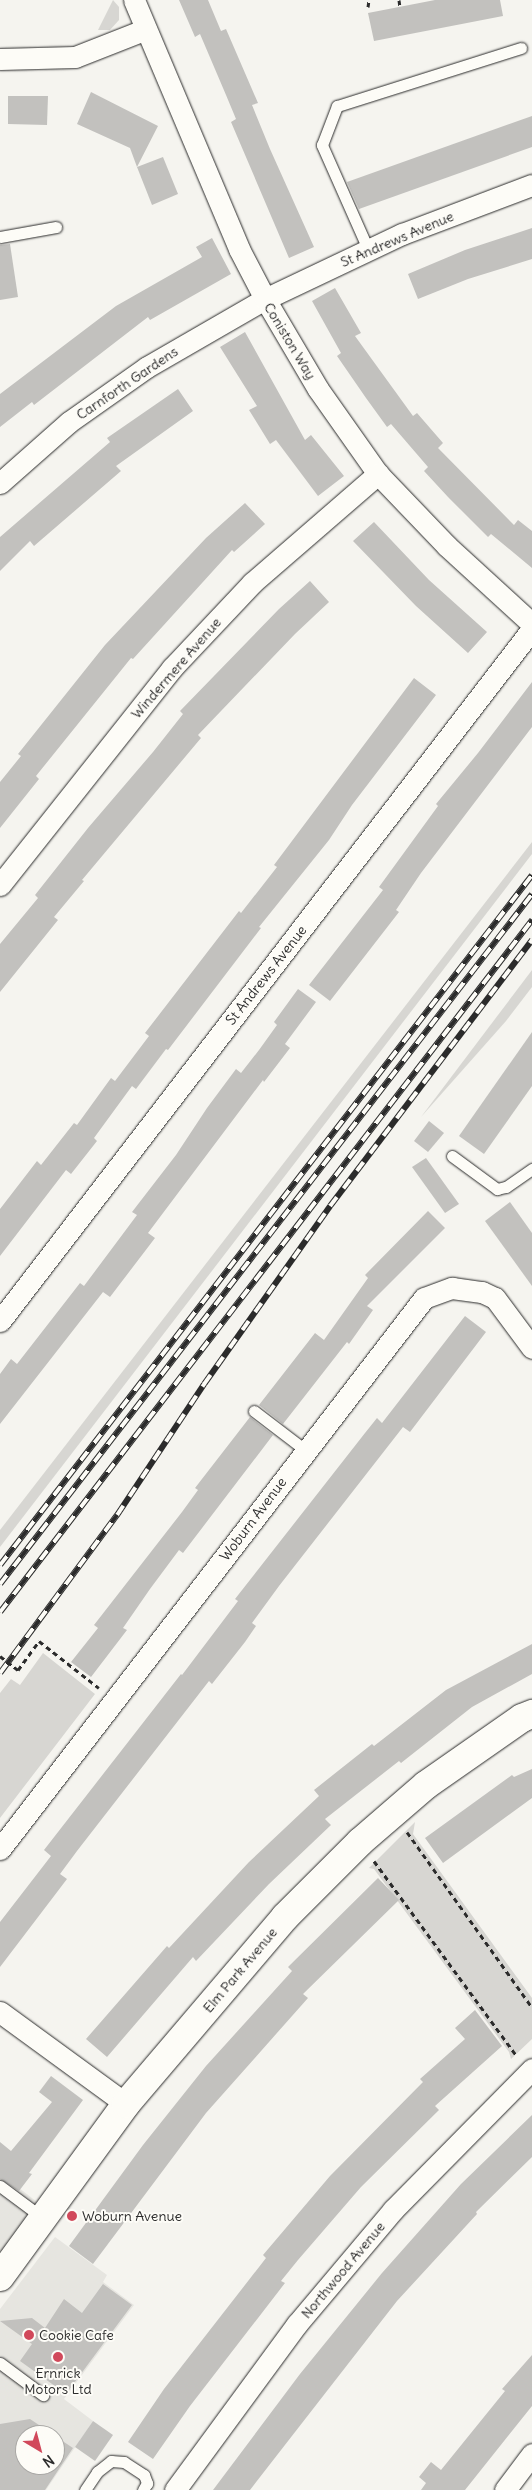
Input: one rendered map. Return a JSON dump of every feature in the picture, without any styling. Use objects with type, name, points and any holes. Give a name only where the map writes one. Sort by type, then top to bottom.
[{"type":"street","name":"Coniston Way","points":[[134,0],[239,249],[318,389],[378,474],[447,546],[532,624]]},
{"type":"street","points":[[0,59],[75,57],[146,29]]},
{"type":"street","name":"St Andrews Avenue","points":[[265,298],[402,234],[532,185]]},
{"type":"street","name":"Carnforth Gardens","points":[[0,483],[69,422],[147,367],[265,298]]},
{"type":"street","name":"Windermere Avenue","points":[[0,886],[172,668],[252,583],[378,474]]},
{"type":"street","name":"St Andrews Avenue","points":[[0,1321],[532,629]]},
{"type":"street","name":"Woburn Avenue","points":[[0,1849],[305,1450],[424,1298],[452,1288],[468,1288],[496,1298],[532,1348]]},
{"type":"street","name":"Elm Park Avenue","points":[[0,2278],[126,2104],[285,1917],[360,1842],[426,1785],[522,1718],[532,1714]]},
{"type":"street","points":[[0,2012],[126,2104]]},
{"type":"street","name":"Northwood Avenue","points":[[175,2490],[297,2324],[393,2210],[530,2071]]},
{"type":"street","points":[[505,2490],[532,2454]]},
{"type":"lane","points":[[368,249],[322,145],[337,106],[520,48]]},
{"type":"lane","points":[[0,237],[56,227]]},
{"type":"lane","points":[[452,1156],[497,1190],[506,1188],[532,1169]]},
{"type":"lane","points":[[254,1411],[305,1450]]},
{"type":"lane","points":[[0,2186],[43,2218]]},
{"type":"lane","points":[[0,2363],[44,2395]]},
{"type":"lane","points":[[85,2490],[98,2472],[111,2461],[124,2462],[144,2475],[147,2484],[143,2490]]},
{"type":"path","points":[[368,7],[369,0]]},
{"type":"path","points":[[399,0],[400,7]]},
{"type":"path","points":[[0,1656],[18,1670],[39,1641],[115,1701]]},
{"type":"path","points":[[393,1814],[532,2008]]},
{"type":"path","points":[[360,1842],[530,2071]]},
{"type":"shaded area","points":[[113,0],[119,7],[119,20],[110,30],[98,30]]},
{"type":"shaded area","points":[[532,842],[532,854],[0,1547],[0,1530]]},
{"type":"shaded area","points":[[532,970],[532,987],[506,1021],[421,1117]]},
{"type":"shaded area","points":[[43,1653],[95,1694],[0,1818],[0,1693],[11,1679],[20,1685]]},
{"type":"shaded area","points":[[415,1822],[413,1834],[532,1998],[532,2039],[511,2059],[509,2052],[374,1869],[369,1868]]},
{"type":"shaded area","points":[[0,2173],[37,2202],[0,2254]]},
{"type":"shaded area","points":[[55,2237],[107,2275],[103,2282],[134,2305],[64,2399],[93,2421],[65,2462],[65,2425],[15,2425],[15,2475],[56,2475],[46,2490],[0,2490],[0,2309]]},
{"type":"building","points":[[179,0],[208,0],[221,31],[226,29],[258,103],[252,105],[314,247],[289,258],[231,122],[236,119],[200,34],[195,37]]},
{"type":"building","points":[[435,0],[500,0],[503,16],[374,41],[368,13]]},
{"type":"building","points":[[91,92],[158,126],[137,167],[130,148],[77,124]]},
{"type":"building","points":[[8,96],[48,96],[47,125],[8,124]]},
{"type":"building","points":[[532,116],[532,147],[359,209],[347,182]]},
{"type":"building","points":[[163,157],[178,194],[152,205],[137,167]]},
{"type":"building","points":[[532,228],[532,259],[468,279],[418,299],[408,274],[465,250]]},
{"type":"building","points":[[212,238],[231,274],[150,320],[148,317],[34,405],[32,402],[0,427],[0,394],[116,306],[202,257],[196,247]]},
{"type":"building","points":[[10,244],[18,297],[0,300],[0,245]]},
{"type":"building","points":[[335,288],[361,333],[355,336],[413,416],[417,413],[443,443],[438,448],[514,525],[518,520],[532,531],[532,568],[491,534],[488,537],[448,497],[424,471],[428,467],[391,424],[387,427],[366,398],[337,356],[341,353],[312,301]]},
{"type":"building","points":[[245,332],[305,440],[311,435],[344,476],[318,496],[276,440],[270,444],[249,410],[257,406],[220,347]]},
{"type":"building","points":[[178,389],[193,411],[116,466],[121,471],[34,546],[30,541],[0,571],[0,537],[110,442],[107,438]]},
{"type":"building","points":[[245,503],[265,524],[234,552],[232,550],[133,659],[131,658],[36,776],[39,779],[0,828],[0,782],[21,756],[18,754],[105,645],[206,538]]},
{"type":"building","points":[[374,522],[429,580],[487,632],[468,653],[416,606],[353,541]]},
{"type":"building","points":[[310,581],[329,602],[295,634],[198,735],[201,738],[82,880],[84,881],[54,917],[58,920],[0,992],[0,944],[38,898],[35,895],[183,714],[180,711],[279,609]]},
{"type":"building","points":[[414,678],[436,695],[352,805],[329,840],[259,927],[261,928],[168,1050],[166,1049],[136,1089],[132,1086],[94,1138],[97,1141],[71,1174],[66,1170],[0,1256],[0,1209],[37,1161],[41,1165],[74,1123],[77,1125],[111,1078],[115,1081],[149,1036],[145,1033],[239,911],[241,913],[277,867],[274,865]]},
{"type":"building","points":[[532,682],[532,727],[421,873],[396,910],[399,912],[330,1001],[309,985],[383,890],[379,887],[438,806],[436,804]]},
{"type":"building","points":[[298,989],[316,1002],[285,1044],[290,1048],[264,1082],[263,1080],[148,1233],[155,1238],[110,1297],[103,1292],[0,1424],[0,1374],[11,1359],[17,1364],[80,1283],[84,1286],[137,1215],[132,1212],[176,1155],[236,1069],[241,1073],[259,1050],[277,1025],[274,1022]]},
{"type":"building","points":[[532,1032],[532,1086],[484,1154],[459,1136]]},
{"type":"building","points":[[429,1121],[444,1133],[428,1152],[414,1141]]},
{"type":"building","points":[[426,1158],[459,1204],[445,1213],[412,1167]]},
{"type":"building","points":[[510,1202],[532,1233],[532,1286],[485,1221]]},
{"type":"building","points":[[428,1211],[445,1228],[367,1306],[373,1310],[349,1344],[347,1342],[283,1424],[259,1405],[315,1333],[324,1340],[368,1278],[365,1275]]},
{"type":"building","points":[[465,1316],[486,1332],[410,1432],[403,1427],[279,1586],[252,1623],[256,1626],[245,1642],[212,1684],[209,1681],[60,1874],[67,1879],[0,1967],[0,1922],[51,1856],[44,1850],[182,1675],[238,1601],[235,1599],[365,1433],[377,1418],[382,1423]]},
{"type":"building","points":[[250,1417],[273,1435],[183,1553],[179,1550],[123,1628],[127,1630],[91,1677],[71,1662],[98,1628],[94,1625],[182,1512],[198,1490],[195,1488]]},
{"type":"building","points":[[532,1644],[532,1674],[472,1707],[401,1763],[399,1761],[325,1819],[331,1825],[269,1884],[196,1961],[193,1957],[107,2057],[86,2039],[167,1946],[169,1948],[249,1862],[319,1796],[314,1790],[372,1744],[374,1746],[446,1690]]},
{"type":"building","points":[[532,1769],[532,1798],[443,1863],[425,1838],[512,1775],[514,1777]]},
{"type":"building","points":[[378,1878],[399,1900],[303,1994],[308,1998],[206,2113],[93,2264],[69,2246],[143,2145],[206,2066],[292,1971],[288,1967]]},
{"type":"building","points":[[475,2010],[502,2046],[435,2106],[439,2110],[361,2187],[298,2260],[281,2281],[285,2283],[190,2406],[153,2459],[128,2442],[164,2389],[266,2258],[263,2255],[330,2176],[423,2082],[420,2079],[465,2039],[455,2028]]},
{"type":"building","points":[[51,2076],[83,2100],[29,2173],[32,2174],[19,2191],[0,2179],[0,2142],[11,2151],[52,2102],[39,2092]]},
{"type":"building","points":[[532,2115],[532,2157],[476,2212],[477,2214],[397,2301],[250,2490],[213,2490],[300,2374],[382,2273],[461,2184]]},
{"type":"building","points":[[103,2284],[132,2305],[66,2394],[20,2361],[32,2344],[0,2321],[32,2318],[45,2328],[64,2299],[82,2313]]},
{"type":"building","points":[[532,2355],[532,2406],[465,2490],[421,2490],[426,2483],[419,2477],[431,2462],[441,2470],[505,2391],[502,2389]]},
{"type":"building","points":[[30,2419],[39,2425],[15,2425],[15,2475],[55,2475],[45,2490],[0,2490],[0,2424]]},
{"type":"building","points":[[93,2421],[113,2435],[95,2461],[75,2447]]},
{"type":"building","points":[[65,2443],[73,2448],[65,2460]]},
{"type":"railway","points":[[0,1565],[532,875]]},
{"type":"railway","points":[[0,1584],[532,894]]},
{"type":"railway","points":[[0,1612],[532,920]]},
{"type":"railway","points":[[0,1673],[117,1515],[204,1384],[330,1206],[532,940]]},
{"type":"place","name":"Woburn Avenue","points":[[72,2216]]},
{"type":"place","name":"Cookie Cafe","points":[[29,2335]]},
{"type":"place","name":"Ernrick Motors Ltd","points":[[58,2357]]}]
